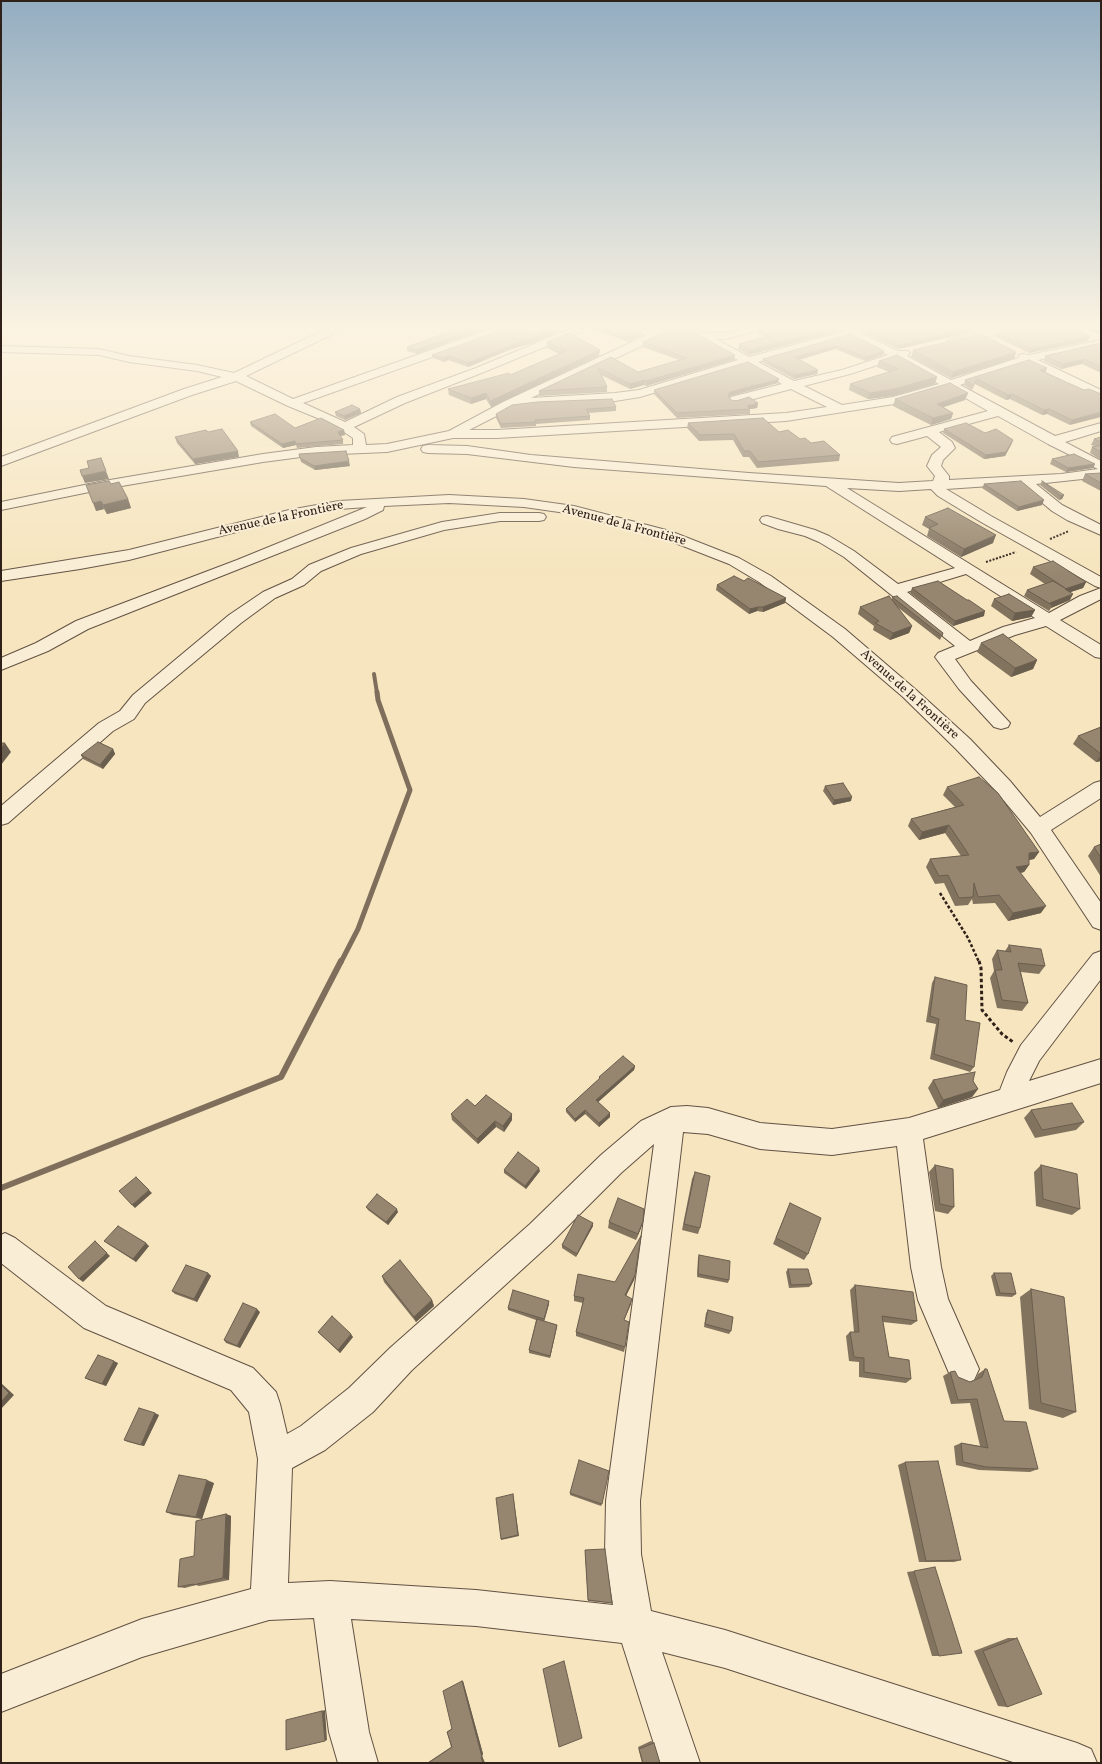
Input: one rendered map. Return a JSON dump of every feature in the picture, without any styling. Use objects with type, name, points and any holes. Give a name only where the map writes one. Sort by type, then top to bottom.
[{"type":"street","points":[[1,462],[139,410]]},
{"type":"street","points":[[311,410],[330,418],[359,437],[360,449]]},
{"type":"street","points":[[344,427],[379,410]]},
{"type":"street","points":[[453,434],[499,410]]},
{"type":"street","points":[[387,448],[453,434],[497,434],[786,417],[825,410]]},
{"type":"street","points":[[996,410],[1053,442],[1101,466]]},
{"type":"street","points":[[897,440],[999,412]]},
{"type":"street","points":[[1053,442],[1101,427]]},
{"type":"street","points":[[930,431],[948,445],[948,448],[937,458],[934,463],[936,469],[942,476],[942,480],[935,486]]},
{"type":"street","points":[[1,506],[104,485],[263,458],[316,451],[387,448],[467,450],[531,459],[898,487],[1061,478],[1101,473]]},
{"type":"street","points":[[1023,480],[1057,508],[1101,531]]},
{"type":"street","points":[[826,482],[881,514],[1101,653]]},
{"type":"street","points":[[935,486],[958,503],[1101,583]]},
{"type":"street","name":"Avenue de la Frontière","points":[[1,576],[129,555],[289,514],[339,506],[390,501],[449,499],[524,503],[574,510],[665,534],[734,561],[766,579],[840,633],[909,693],[963,744],[1003,786],[1038,828],[1101,921]]},
{"type":"street","points":[[1,665],[42,647],[82,625],[271,552],[360,516],[390,501]]},
{"type":"street","points":[[1,818],[106,727],[127,715],[139,699],[235,619],[269,595],[298,582],[314,568],[321,565],[356,551],[442,526],[500,517],[553,518],[665,534]]},
{"type":"street","points":[[1087,524],[1101,518]]},
{"type":"street","points":[[767,520],[810,533],[824,539],[849,554],[967,647]]},
{"type":"street","points":[[896,590],[967,569]]},
{"type":"street","points":[[1001,723],[965,685],[944,660],[944,657],[1009,631],[1048,620],[1086,598],[1101,593]]},
{"type":"street","points":[[1038,828],[1101,788]]},
{"type":"street","points":[[1010,1099],[1016,1080],[1030,1053],[1101,961]]},
{"type":"street","points":[[275,1459],[313,1438],[361,1400],[401,1359],[540,1234],[611,1164],[651,1130],[671,1120],[687,1119],[708,1121],[760,1136],[832,1142],[909,1131],[1101,1071]]},
{"type":"street","points":[[671,1120],[623,1501],[623,1554],[635,1626],[680,1763]]},
{"type":"street","points":[[909,1131],[926,1267],[934,1300],[963,1369]]},
{"type":"street","points":[[5,1248],[95,1317],[242,1379],[264,1404],[275,1459],[269,1602]]},
{"type":"street","points":[[330,1599],[349,1732],[358,1763]]},
{"type":"street","points":[[1,1693],[142,1638],[269,1602],[330,1599],[476,1608],[635,1626],[725,1649],[1077,1763]]},
{"type":"path","points":[[940,893],[968,938],[977,956],[981,968],[982,1010],[1002,1034],[1030,1053]]},
{"type":"building","points":[[339,410],[357,410],[344,416],[335,412]]},
{"type":"building","points":[[503,410],[587,410],[590,416],[501,424],[496,414]]},
{"type":"building","points":[[674,410],[726,410],[677,413]]},
{"type":"building","points":[[918,410],[948,410],[953,413],[933,418]]},
{"type":"building","points":[[1052,410],[1101,410],[1101,412],[1072,420]]},
{"type":"building","points":[[275,414],[295,428],[321,418],[344,430],[338,432],[343,440],[296,444],[295,441],[282,444],[250,422]]},
{"type":"building","points":[[763,418],[779,432],[788,430],[800,439],[805,438],[811,443],[824,441],[840,455],[758,462],[750,451],[744,451],[734,434],[700,435],[688,423]]},
{"type":"building","points":[[966,423],[985,433],[996,429],[1013,440],[1006,452],[986,455],[944,429]]},
{"type":"building","points":[[222,429],[238,451],[193,459],[175,437],[206,430],[208,432]]},
{"type":"building","points":[[1101,437],[1101,442],[1094,439]]},
{"type":"building","points":[[1101,445],[1101,452],[1092,447]]},
{"type":"building","points":[[346,451],[349,461],[314,466],[300,458],[299,454]]},
{"type":"building","points":[[1074,454],[1095,464],[1068,468],[1052,459]]},
{"type":"building","points":[[101,458],[106,471],[82,476],[80,470],[89,468],[87,461]]},
{"type":"building","points":[[1101,473],[1101,483],[1085,474]]},
{"type":"building","points":[[109,481],[111,484],[119,482],[128,499],[103,505],[101,501],[93,503],[86,485]]},
{"type":"building","points":[[1021,481],[1044,500],[1019,507],[984,484]]},
{"type":"building","points":[[1042,481],[1064,495],[1061,496]]},
{"type":"building","points":[[948,508],[996,535],[964,549],[929,528],[938,524],[925,517]]},
{"type":"building","points":[[1053,561],[1086,582],[1065,589],[1073,594],[1050,603],[1052,605],[1027,590],[1053,581],[1065,588],[1033,567]]},
{"type":"building","points":[[734,576],[744,581],[748,578],[786,598],[763,607],[750,609],[717,585]]},
{"type":"building","points":[[938,581],[985,611],[955,621],[912,588]]},
{"type":"building","points":[[1009,594],[1035,610],[1015,613],[994,599]]},
{"type":"building","points":[[889,596],[912,626],[893,633],[875,623],[879,621],[860,607]]},
{"type":"building","points":[[897,596],[943,633],[942,636],[892,597]]},
{"type":"building","points":[[1003,634],[1037,660],[1015,668],[981,643]]},
{"type":"building","points":[[1101,727],[1101,754],[1078,736]]},
{"type":"building","points":[[98,742],[113,749],[100,765],[81,755]]},
{"type":"building","points":[[979,777],[998,793],[1039,852],[1029,853],[1029,865],[1016,867],[1046,906],[1013,913],[999,895],[978,897],[974,883],[973,897],[959,898],[948,875],[939,876],[930,859],[969,855],[949,825],[922,832],[911,819],[964,805],[947,787]]},
{"type":"building","points":[[843,783],[852,797],[834,800],[825,786]]},
{"type":"building","points":[[1101,844],[1101,858],[1094,847]]},
{"type":"building","points":[[1009,945],[1041,949],[1045,966],[1018,963],[1028,1003],[1002,1000],[995,970],[1002,970],[997,950],[1011,952]]},
{"type":"building","points":[[935,977],[967,985],[965,1020],[980,1023],[974,1067],[934,1054],[939,1019],[930,1016]]},
{"type":"building","points":[[623,1056],[635,1066],[596,1100],[610,1113],[599,1123],[585,1110],[575,1119],[566,1109]]},
{"type":"building","points":[[975,1072],[973,1081],[978,1089],[943,1100],[933,1080]]},
{"type":"building","points":[[486,1095],[512,1114],[503,1126],[495,1121],[477,1139],[451,1114],[467,1099],[475,1106]]},
{"type":"building","points":[[1072,1103],[1084,1122],[1042,1130],[1031,1110]]},
{"type":"building","points":[[518,1152],[539,1168],[525,1186],[504,1170]]},
{"type":"building","points":[[935,1165],[953,1169],[954,1207],[940,1204]]},
{"type":"building","points":[[1041,1165],[1077,1174],[1080,1209],[1043,1199]]},
{"type":"building","points":[[695,1172],[710,1176],[700,1228],[684,1224]]},
{"type":"building","points":[[136,1177],[149,1190],[132,1205],[119,1191]]},
{"type":"building","points":[[377,1194],[397,1209],[386,1222],[366,1207]]},
{"type":"building","points":[[618,1198],[644,1209],[643,1221],[638,1234],[609,1222]]},
{"type":"building","points":[[790,1203],[821,1218],[808,1254],[776,1238]]},
{"type":"building","points":[[578,1215],[593,1223],[577,1254],[562,1245]]},
{"type":"building","points":[[118,1226],[146,1243],[133,1259],[104,1241]]},
{"type":"building","points":[[641,1236],[635,1275],[625,1295],[632,1299],[624,1320],[629,1322],[625,1347],[576,1332],[584,1298],[574,1296],[578,1274],[615,1282]]},
{"type":"building","points":[[95,1241],[107,1253],[79,1279],[68,1267]]},
{"type":"building","points":[[699,1255],[730,1261],[729,1280],[698,1274]]},
{"type":"building","points":[[400,1260],[432,1300],[414,1317],[382,1276]]},
{"type":"building","points":[[186,1265],[208,1273],[194,1299],[172,1291]]},
{"type":"building","points":[[788,1269],[808,1269],[812,1284],[791,1285]]},
{"type":"building","points":[[994,1273],[1011,1273],[1016,1294],[1000,1293]]},
{"type":"building","points":[[855,1285],[913,1292],[917,1321],[882,1316],[889,1357],[909,1360],[911,1379],[864,1372],[864,1358],[854,1357],[850,1332],[859,1332]]},
{"type":"building","points":[[1031,1289],[1064,1297],[1076,1412],[1041,1403]]},
{"type":"building","points":[[513,1290],[549,1301],[544,1319],[508,1308]]},
{"type":"building","points":[[243,1303],[257,1309],[237,1346],[224,1340]]},
{"type":"building","points":[[708,1310],[733,1317],[731,1331],[705,1324]]},
{"type":"building","points":[[332,1316],[351,1334],[338,1350],[318,1332]]},
{"type":"building","points":[[537,1319],[557,1325],[550,1356],[529,1350]]},
{"type":"building","points":[[98,1355],[114,1361],[102,1384],[85,1378]]},
{"type":"building","points":[[985,1369],[987,1369],[1004,1421],[1026,1422],[1038,1469],[986,1467],[963,1462],[961,1443],[988,1448],[977,1399],[958,1400],[950,1372],[955,1371],[958,1377],[970,1382],[982,1377]]},
{"type":"building","points":[[1,1385],[9,1393],[1,1402]]},
{"type":"building","points":[[139,1408],[155,1413],[141,1445],[124,1440]]},
{"type":"building","points":[[579,1460],[609,1471],[602,1504],[570,1493]]},
{"type":"building","points":[[938,1461],[961,1560],[926,1561],[905,1462]]},
{"type":"building","points":[[179,1475],[207,1480],[196,1517],[166,1512]]},
{"type":"building","points":[[513,1494],[518,1535],[501,1539],[496,1498]]},
{"type":"building","points":[[226,1514],[223,1578],[178,1587],[180,1559],[194,1556],[196,1521]]},
{"type":"building","points":[[605,1549],[612,1603],[588,1600],[585,1550]]},
{"type":"building","points":[[935,1567],[962,1653],[939,1656],[914,1571]]},
{"type":"building","points":[[1017,1638],[1042,1694],[1007,1707],[983,1651]]},
{"type":"building","points":[[564,1661],[582,1738],[559,1747],[543,1669]]},
{"type":"building","points":[[462,1681],[483,1763],[428,1763],[452,1747],[447,1732],[452,1729],[443,1691]]},
{"type":"building","points":[[322,1711],[325,1741],[286,1750],[286,1720]]},
{"type":"building","points":[[654,1743],[660,1763],[643,1763],[639,1749]]},
{"type":"waterway","points":[[374,674],[377,693]]},
{"type":"waterway","points":[[341,962],[358,929],[410,790],[378,700],[377,692]]},
{"type":"waterway","points":[[1,1188],[281,1077],[341,961]]}]
